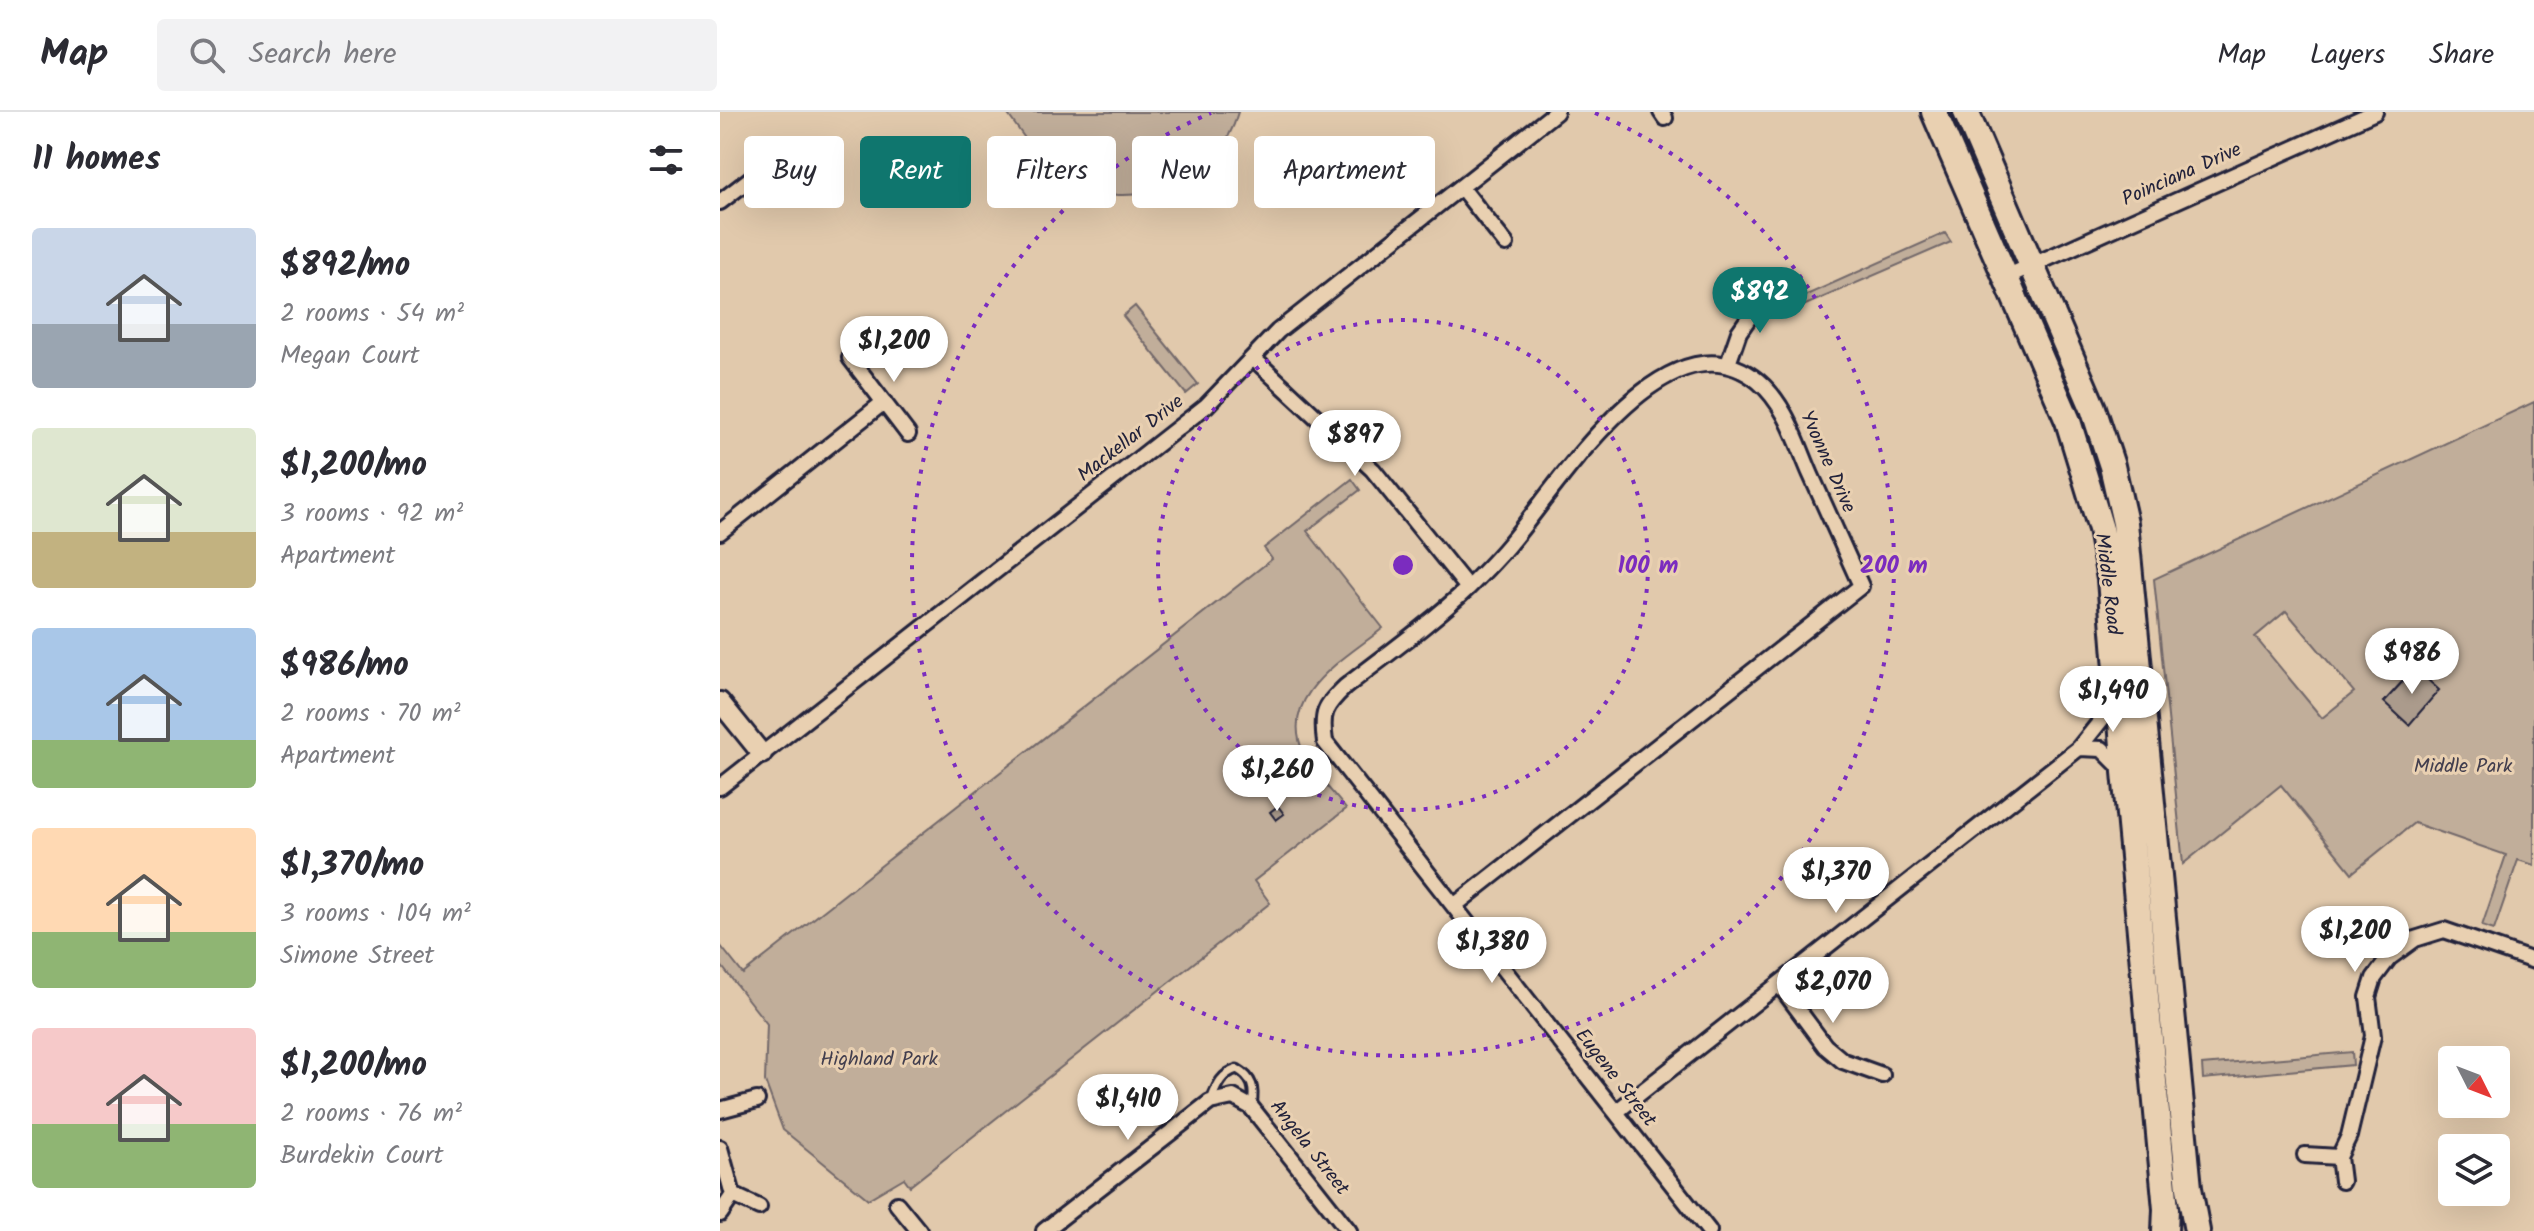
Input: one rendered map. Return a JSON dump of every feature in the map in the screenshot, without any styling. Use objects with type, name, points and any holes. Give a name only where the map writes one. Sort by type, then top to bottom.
[{"type":"main road","name":"Middle Road","points":[[1934,112],[2068,421],[2101,529],[2110,579],[2166,1209],[2165,1231]]},
{"type":"main road","name":"Middle Road","points":[[1966,112],[2093,408],[2112,466],[2125,523],[2189,1188],[2197,1231]]},
{"type":"street","name":"Mackellar Drive","points":[[720,787],[1206,406],[1278,331],[1556,112]]},
{"type":"street","name":"Poinciana Drive","points":[[2006,277],[2375,112]]},
{"type":"street","points":[[720,202],[744,184]]},
{"type":"street","points":[[1461,187],[1506,244]]},
{"type":"street","points":[[1253,358],[1373,470],[1468,588],[1509,544],[1589,443],[1629,403],[1671,372],[1703,363],[1728,364],[1739,332],[1766,293]]},
{"type":"street","points":[[850,358],[908,434]]},
{"type":"street","name":"Yvonne Drive","points":[[1454,906],[1861,586],[1781,406],[1757,380],[1728,364]]},
{"type":"street","points":[[720,532],[884,402]]},
{"type":"street","name":"Eugene Street","points":[[1468,588],[1329,702],[1322,719],[1325,742],[1709,1231]]},
{"type":"street","points":[[1616,1112],[2079,748],[2119,698]]},
{"type":"street","points":[[720,702],[762,754]]},
{"type":"street","points":[[2079,748],[2102,749],[2125,772]]},
{"type":"street","points":[[2342,1181],[2339,1157],[2349,1136],[2373,1036],[2368,997],[2374,978],[2389,958],[2415,939],[2444,930],[2534,961]]},
{"type":"street","points":[[1779,984],[1825,1046],[1843,1061],[1882,1075]]},
{"type":"street","name":"Angela Street","points":[[1210,1102],[1233,1097],[1251,1107],[1349,1231]]},
{"type":"street","points":[[720,1110],[757,1100]]},
{"type":"street","points":[[1044,1231],[1210,1102]]},
{"type":"street","points":[[720,1148],[733,1195],[759,1207]]},
{"type":"street","points":[[2305,1155],[2339,1157]]},
{"type":"street","points":[[720,1214],[733,1195]]},
{"type":"street","points":[[897,1204],[919,1231]]},
{"type":"lane","points":[[1210,1102],[1217,1084],[1227,1072],[1237,1069],[1247,1075],[1252,1084],[1251,1107]]},
{"type":"green space","points":[[1006,112],[1238,112],[1228,136],[1132,136],[1132,194],[1116,195],[1116,136],[1024,136]]},
{"type":"green space","points":[[1945,233],[1951,242],[1787,313],[1793,301]]},
{"type":"green space","points":[[1135,306],[1198,384],[1186,394],[1123,316]]},
{"type":"green space","name":"Middle Park","points":[[2534,402],[2534,865],[2518,860],[2494,930],[2482,926],[2506,855],[2414,823],[2352,873],[2281,785],[2183,864],[2154,579]],"holes":[[[2286,611],[2354,692],[2322,718],[2255,637]],[[2414,668],[2439,690],[2408,724],[2384,702]]]},
{"type":"green space","name":"Highland Park","points":[[1352,479],[1360,490],[1307,531],[1383,628],[1319,680],[1299,714],[1298,733],[1308,761],[1346,809],[1254,881],[1270,903],[910,1186],[904,1178],[868,1199],[783,1130],[765,1081],[767,1024],[720,964],[720,945],[743,974],[1272,559],[1264,548]]},
{"type":"green space","points":[[2352,1052],[2353,1065],[2203,1079],[2202,1065]]},
{"type":"building","points":[[2415,668],[2439,690],[2409,725],[2384,702]]},
{"type":"building","points":[[1278,806],[1284,814],[1276,820],[1270,812]]}]
